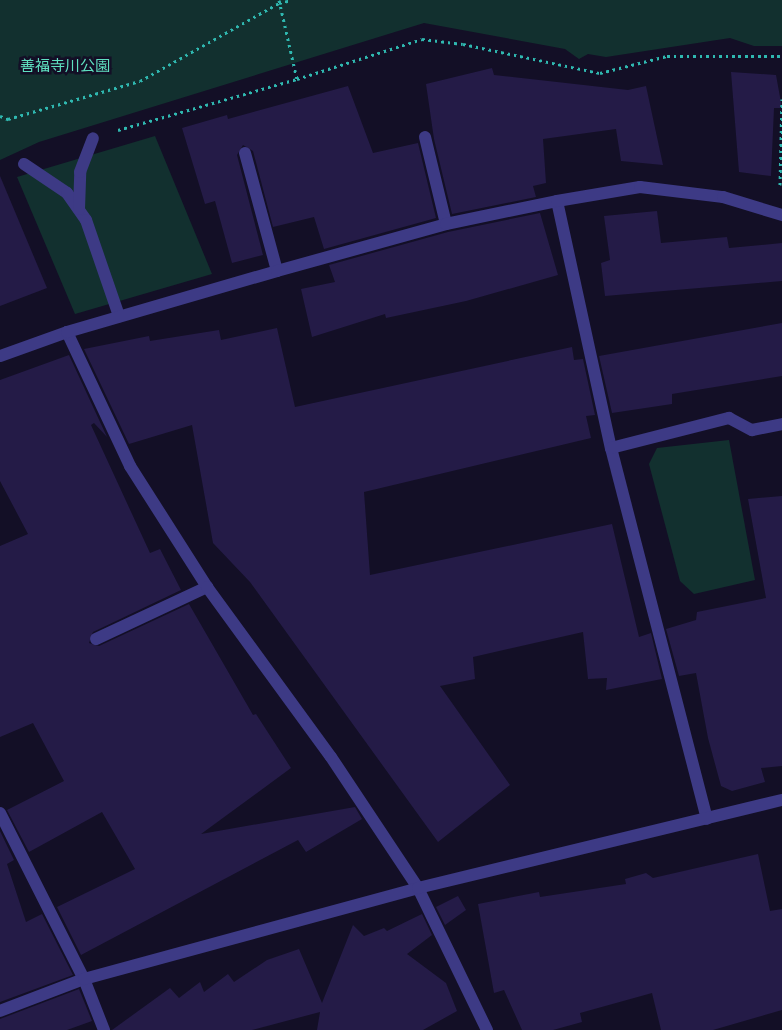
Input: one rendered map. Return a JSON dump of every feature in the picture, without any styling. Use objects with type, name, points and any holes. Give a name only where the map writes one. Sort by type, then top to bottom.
[{"type":"street","points":[[79,209],[80,172],[93,138]]},
{"type":"street","points":[[425,138],[446,224]]},
{"type":"street","points":[[244,153],[277,270]]},
{"type":"street","points":[[24,164],[67,193],[86,220],[119,316]]},
{"type":"street","points":[[0,356],[67,332],[277,270],[446,224],[557,201],[640,187],[722,197],[780,214]]},
{"type":"street","points":[[557,201],[611,448],[707,819]]},
{"type":"street","points":[[67,332],[130,466],[207,587],[331,757],[418,888],[487,1030]]},
{"type":"street","points":[[611,448],[729,418],[752,430],[782,424]]},
{"type":"street","points":[[96,639],[207,587]]},
{"type":"street","points":[[0,1011],[84,979],[418,888],[782,800]]},
{"type":"street","points":[[0,813],[84,979],[104,1030]]},
{"type":"path","points":[[0,116],[8,119],[140,81],[279,2],[292,0]]},
{"type":"path","points":[[279,2],[298,79]]},
{"type":"path","points":[[93,138],[298,79],[422,39],[463,44],[600,72],[667,56],[782,56]]},
{"type":"path","points":[[780,214],[782,99]]},
{"type":"green space","name":"善福寺川公園","points":[[0,0],[782,0],[782,46],[754,46],[730,38],[606,57],[588,54],[579,59],[565,49],[424,23],[39,142],[0,160]]},
{"type":"green space","points":[[155,136],[212,274],[75,314],[17,177]]},
{"type":"green space","points":[[729,440],[755,580],[694,594],[680,581],[649,464],[657,448]]},
{"type":"building","points":[[492,68],[494,75],[628,90],[646,86],[663,165],[621,161],[616,129],[543,139],[546,183],[533,186],[536,197],[452,214],[434,139],[426,84]]},
{"type":"building","points":[[731,72],[776,75],[782,108],[774,108],[771,176],[739,172]]},
{"type":"building","points":[[348,86],[373,153],[418,143],[436,218],[324,249],[314,217],[273,227],[253,151],[243,145],[237,155],[263,255],[232,263],[215,201],[205,204],[182,128],[227,115],[228,119]]},
{"type":"building","points":[[0,176],[47,288],[0,306]]},
{"type":"building","points":[[657,211],[661,243],[727,237],[729,248],[782,243],[782,281],[605,296],[601,263],[610,260],[604,216]]},
{"type":"building","points":[[540,213],[558,275],[466,301],[386,318],[385,314],[312,337],[301,289],[335,282],[329,265],[448,232]]},
{"type":"building","points":[[782,323],[782,376],[672,394],[672,404],[612,413],[599,356]]},
{"type":"building","points":[[277,328],[295,407],[572,347],[574,360],[583,359],[595,415],[586,416],[591,438],[364,492],[370,575],[612,524],[639,637],[651,633],[662,679],[606,690],[607,678],[588,679],[583,632],[473,657],[475,679],[440,686],[510,785],[438,842],[250,582],[213,543],[192,425],[129,444],[84,349],[149,336],[150,341],[219,330],[221,340]]},
{"type":"building","points":[[69,355],[107,437],[94,423],[91,425],[150,553],[160,549],[181,590],[93,632],[89,643],[99,646],[189,604],[253,715],[256,714],[291,768],[201,834],[355,807],[362,819],[306,852],[298,840],[81,955],[57,907],[135,869],[102,812],[29,852],[7,810],[64,781],[33,723],[0,737],[0,546],[28,534],[0,481],[0,380]]},
{"type":"building","points":[[782,496],[782,766],[761,768],[765,782],[732,791],[721,786],[708,738],[696,673],[679,676],[666,629],[696,620],[697,612],[766,598],[748,499]]},
{"type":"building","points":[[0,831],[14,860],[7,864],[26,922],[42,914],[73,975],[0,1002]]},
{"type":"building","points":[[758,854],[770,911],[782,909],[782,1010],[713,1030],[661,1030],[652,993],[580,1013],[582,1022],[553,1030],[522,1030],[504,990],[494,993],[478,904],[539,892],[540,897],[626,884],[625,879],[646,873],[653,878]]},
{"type":"building","points":[[458,896],[466,910],[445,925],[436,907]]},
{"type":"building","points":[[422,914],[432,935],[407,954],[446,983],[457,1011],[423,1030],[317,1030],[320,1012],[252,1030],[112,1030],[170,988],[179,998],[200,982],[204,992],[228,974],[234,982],[267,960],[299,949],[322,1003],[353,925],[364,936],[384,928],[387,931]]},
{"type":"building","points":[[79,989],[92,1021],[67,1030],[0,1030],[0,1019]]}]
